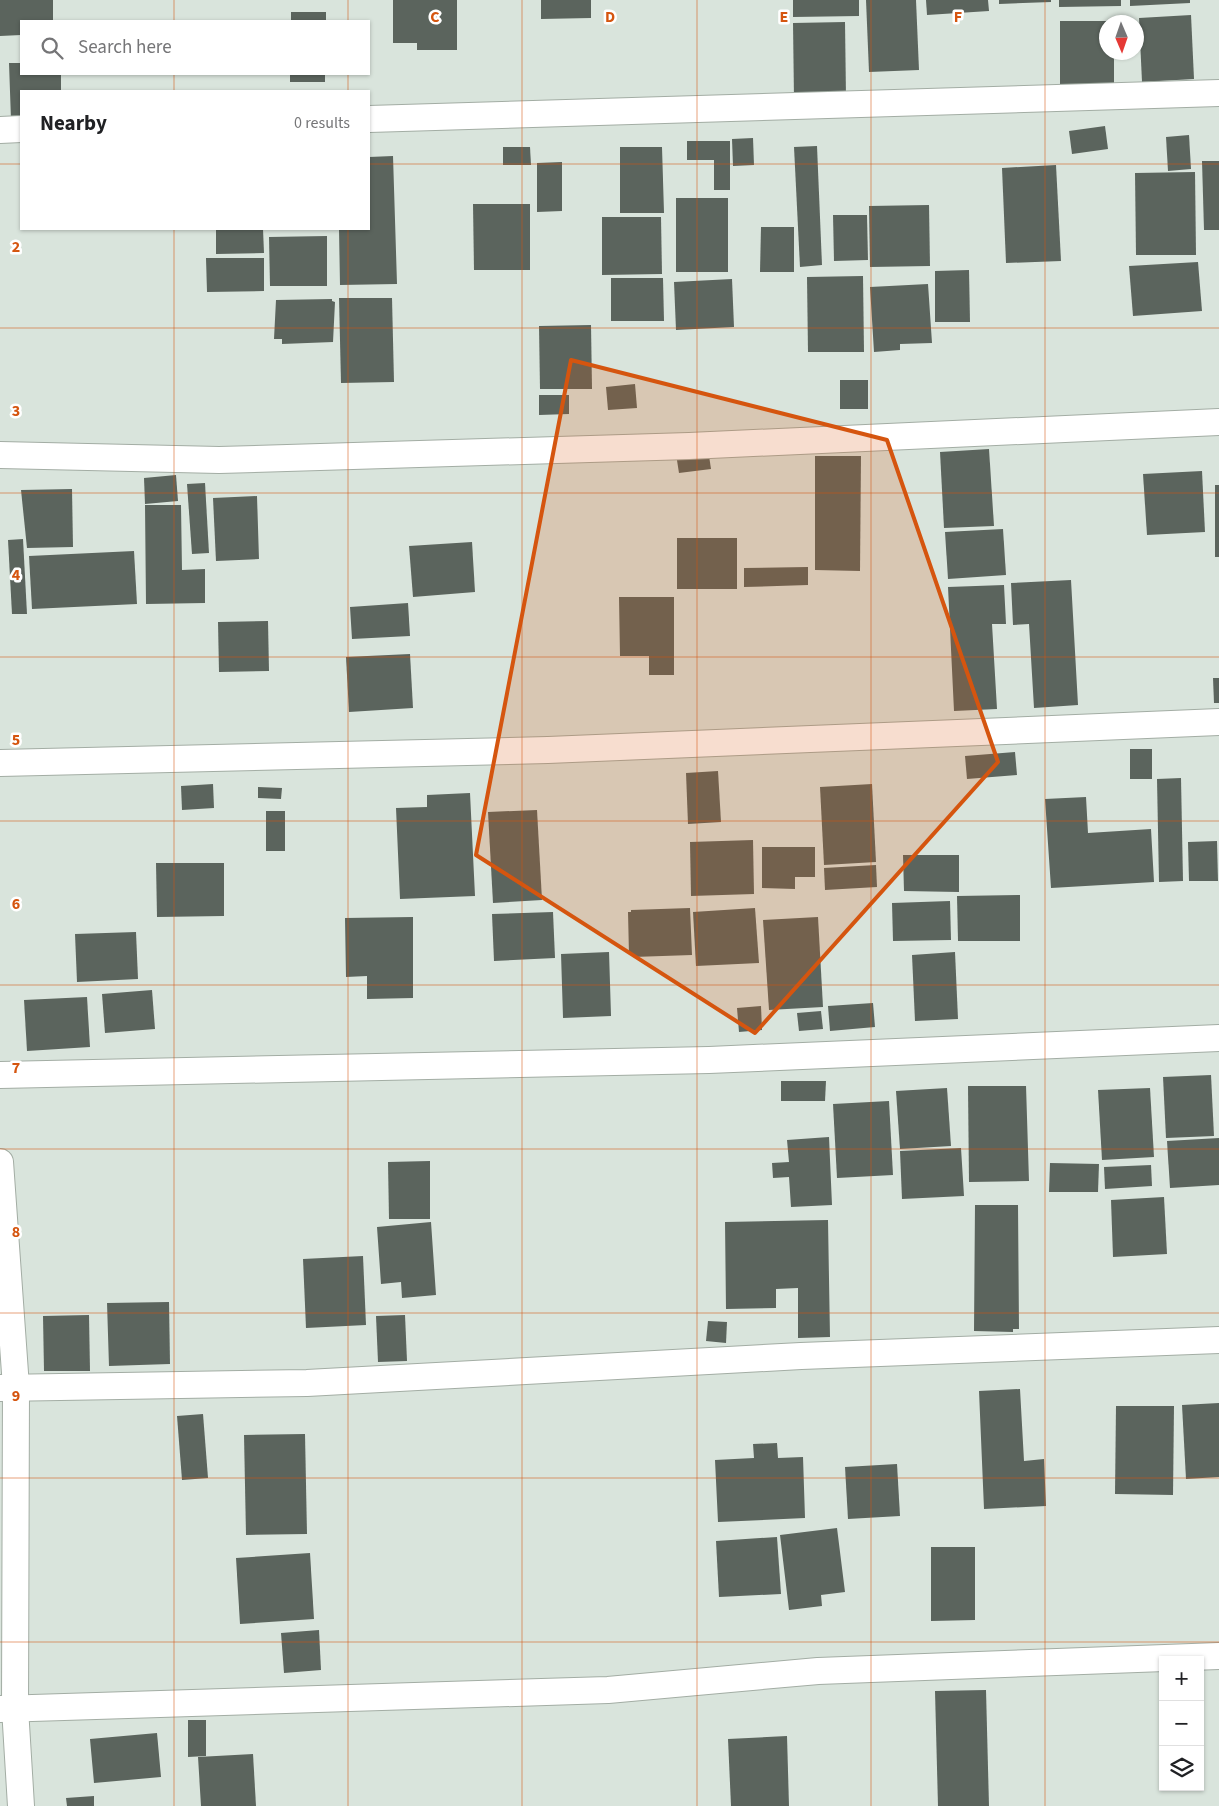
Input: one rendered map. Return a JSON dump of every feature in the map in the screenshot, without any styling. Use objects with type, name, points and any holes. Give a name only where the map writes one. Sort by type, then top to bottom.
[{"type":"street","points":[[370,119],[1219,93]]},
{"type":"street","points":[[0,130],[20,129]]},
{"type":"street","points":[[0,455],[239,459],[689,446],[1219,422]]},
{"type":"street","points":[[0,763],[548,750],[1219,722]]},
{"type":"street","points":[[0,1075],[709,1060],[1219,1038]]},
{"type":"street","points":[[0,1162],[8,1387],[7,1709],[21,1806]]},
{"type":"street","points":[[8,1387],[306,1383],[801,1356],[1219,1340]]},
{"type":"street","points":[[7,1709],[608,1690],[818,1671],[1219,1656]]},
{"type":"highlighted area","points":[[571,360],[887,440],[998,762],[755,1033],[476,855]]},
{"type":"building","points":[[0,0],[53,0],[53,20],[20,20],[20,35],[0,36]]},
{"type":"building","points":[[393,0],[457,0],[457,50],[417,50],[417,43],[393,43]]},
{"type":"building","points":[[541,0],[591,0],[591,18],[541,19]]},
{"type":"building","points":[[793,0],[859,0],[859,16],[793,17]]},
{"type":"building","points":[[866,0],[916,0],[919,70],[869,72]]},
{"type":"building","points":[[926,0],[988,0],[989,11],[927,15]]},
{"type":"building","points":[[999,0],[1051,0],[1051,2],[999,4]]},
{"type":"building","points":[[1059,0],[1121,0],[1121,6],[1059,7]]},
{"type":"building","points":[[1130,0],[1190,0],[1190,3],[1130,6]]},
{"type":"building","points":[[291,12],[326,12],[326,20],[291,20]]},
{"type":"building","points":[[1191,15],[1194,79],[1142,82],[1141,60],[1144,60],[1144,18]]},
{"type":"building","points":[[1060,21],[1099,21],[1099,60],[1114,60],[1114,85],[1060,85]]},
{"type":"building","points":[[845,22],[846,98],[794,99],[793,23]]},
{"type":"building","points":[[9,63],[20,63],[20,75],[61,75],[61,90],[20,90],[20,120],[11,120]]},
{"type":"building","points":[[290,75],[325,75],[325,82],[290,82]]},
{"type":"building","points":[[1105,126],[1108,149],[1072,154],[1069,131]]},
{"type":"building","points":[[1189,135],[1191,169],[1168,171],[1166,137]]},
{"type":"building","points":[[753,138],[754,165],[733,166],[732,139]]},
{"type":"building","points":[[687,141],[730,141],[730,190],[714,190],[714,160],[687,160]]},
{"type":"building","points":[[817,146],[822,265],[800,267],[794,147]]},
{"type":"building","points":[[503,147],[530,147],[531,165],[503,165]]},
{"type":"building","points":[[620,147],[662,147],[664,213],[620,213]]},
{"type":"building","points":[[393,156],[397,284],[340,285],[339,230],[370,230],[370,157]]},
{"type":"building","points":[[1202,161],[1219,161],[1219,230],[1204,230]]},
{"type":"building","points":[[562,162],[562,211],[537,212],[537,163]]},
{"type":"building","points":[[1056,165],[1061,261],[1006,263],[1002,168]]},
{"type":"building","points":[[1195,172],[1196,255],[1136,255],[1135,173]]},
{"type":"building","points":[[676,198],[728,198],[728,272],[676,272]]},
{"type":"building","points":[[473,204],[530,204],[530,270],[474,270]]},
{"type":"building","points":[[929,205],[930,266],[870,267],[869,206]]},
{"type":"building","points":[[833,215],[867,215],[868,260],[834,261]]},
{"type":"building","points":[[602,217],[661,217],[662,274],[602,275]]},
{"type":"building","points":[[761,227],[794,227],[794,272],[760,272]]},
{"type":"building","points":[[216,230],[263,230],[264,253],[216,254]]},
{"type":"building","points":[[327,236],[327,286],[270,286],[269,237]]},
{"type":"building","points":[[206,258],[264,258],[264,291],[207,292]]},
{"type":"building","points":[[1198,262],[1202,311],[1133,316],[1129,266]]},
{"type":"building","points":[[969,270],[970,322],[935,322],[935,271]]},
{"type":"building","points":[[863,276],[864,352],[808,352],[807,277]]},
{"type":"building","points":[[611,278],[663,278],[664,321],[611,321]]},
{"type":"building","points":[[732,279],[734,327],[676,330],[674,282]]},
{"type":"building","points":[[928,284],[932,343],[900,344],[900,350],[874,352],[870,287]]},
{"type":"building","points":[[339,298],[392,298],[394,382],[341,383]]},
{"type":"building","points":[[332,299],[335,302],[333,342],[282,344],[282,339],[274,339],[276,300]]},
{"type":"building","points":[[591,325],[592,389],[540,389],[539,326]]},
{"type":"building","points":[[840,380],[868,380],[868,409],[840,409]]},
{"type":"building","points":[[635,384],[637,408],[608,410],[606,387]]},
{"type":"building","points":[[539,395],[569,395],[569,414],[539,415]]},
{"type":"building","points":[[708,449],[711,469],[679,473],[676,454]]},
{"type":"building","points":[[989,449],[994,526],[944,528],[940,452]]},
{"type":"building","points":[[815,456],[861,456],[860,571],[815,570]]},
{"type":"building","points":[[1202,471],[1205,532],[1147,535],[1143,474]]},
{"type":"building","points":[[176,475],[178,501],[145,504],[144,478]]},
{"type":"building","points":[[205,483],[209,553],[192,554],[187,484]]},
{"type":"building","points":[[1215,485],[1219,485],[1219,557],[1215,557]]},
{"type":"building","points":[[72,489],[73,547],[27,548],[21,490]]},
{"type":"building","points":[[257,496],[259,559],[216,561],[213,498]]},
{"type":"building","points":[[145,505],[181,505],[182,570],[205,569],[205,603],[146,604]]},
{"type":"building","points":[[1003,529],[1006,575],[948,579],[945,532]]},
{"type":"building","points":[[677,538],[737,538],[737,589],[677,589]]},
{"type":"building","points":[[23,539],[27,614],[12,614],[8,540]]},
{"type":"building","points":[[472,542],[475,592],[413,597],[409,546]]},
{"type":"building","points":[[134,551],[137,604],[32,609],[29,556]]},
{"type":"building","points":[[808,567],[808,585],[744,587],[744,568]]},
{"type":"building","points":[[1071,580],[1078,705],[1034,708],[1029,624],[1013,625],[1011,583]]},
{"type":"building","points":[[1004,585],[1006,624],[992,624],[997,709],[954,711],[948,587]]},
{"type":"building","points":[[619,597],[674,597],[674,675],[649,675],[649,656],[620,656]]},
{"type":"building","points":[[408,603],[410,636],[352,639],[350,607]]},
{"type":"building","points":[[268,621],[269,671],[219,672],[218,622]]},
{"type":"building","points":[[410,654],[413,708],[349,712],[346,657]]},
{"type":"building","points":[[1213,678],[1219,678],[1219,703],[1214,703]]},
{"type":"building","points":[[1130,749],[1152,749],[1152,779],[1130,779]]},
{"type":"building","points":[[1015,752],[1017,775],[967,779],[965,756]]},
{"type":"building","points":[[718,771],[721,822],[688,824],[686,773]]},
{"type":"building","points":[[1181,778],[1183,881],[1159,882],[1157,779]]},
{"type":"building","points":[[213,784],[214,808],[182,810],[181,786]]},
{"type":"building","points":[[872,784],[876,862],[824,865],[820,787]]},
{"type":"building","points":[[258,787],[282,788],[281,799],[258,798]]},
{"type":"building","points":[[470,793],[475,896],[400,899],[396,808],[427,807],[427,795]]},
{"type":"building","points":[[1086,797],[1088,833],[1151,829],[1154,882],[1051,888],[1045,799]]},
{"type":"building","points":[[537,810],[542,900],[493,903],[488,812]]},
{"type":"building","points":[[266,811],[285,811],[285,851],[266,851]]},
{"type":"building","points":[[753,840],[754,894],[691,896],[690,842]]},
{"type":"building","points":[[1217,841],[1218,881],[1189,881],[1188,842]]},
{"type":"building","points":[[762,847],[815,847],[815,877],[795,877],[795,889],[762,888]]},
{"type":"building","points":[[903,855],[959,855],[959,892],[904,891]]},
{"type":"building","points":[[156,863],[224,863],[224,916],[157,917]]},
{"type":"building","points":[[876,865],[877,887],[825,890],[824,868]]},
{"type":"building","points":[[1020,895],[1020,941],[958,941],[957,896]]},
{"type":"building","points":[[950,901],[951,940],[893,941],[892,903]]},
{"type":"building","points":[[690,908],[692,955],[633,957],[633,955],[629,955],[628,912],[631,912],[631,910]]},
{"type":"building","points":[[755,908],[759,963],[696,966],[693,912]]},
{"type":"building","points":[[553,912],[555,958],[494,961],[492,914]]},
{"type":"building","points":[[413,917],[413,998],[367,999],[367,976],[346,977],[345,918]]},
{"type":"building","points":[[818,917],[823,1007],[769,1010],[763,920]]},
{"type":"building","points":[[136,932],[138,979],[77,982],[75,934]]},
{"type":"building","points":[[609,952],[611,1016],[563,1018],[561,954]]},
{"type":"building","points":[[955,952],[958,1019],[915,1021],[912,955]]},
{"type":"building","points":[[152,990],[155,1029],[105,1033],[102,994]]},
{"type":"building","points":[[87,997],[90,1047],[27,1051],[24,1000]]},
{"type":"building","points":[[873,1003],[875,1027],[830,1031],[828,1006]]},
{"type":"building","points":[[761,1006],[762,1030],[739,1032],[737,1008]]},
{"type":"building","points":[[821,1011],[823,1029],[799,1031],[797,1013]]},
{"type":"building","points":[[1211,1075],[1214,1136],[1166,1138],[1163,1077]]},
{"type":"building","points":[[781,1081],[826,1081],[825,1101],[781,1101]]},
{"type":"building","points":[[968,1086],[1026,1086],[1029,1181],[969,1182]]},
{"type":"building","points":[[947,1088],[951,1146],[900,1149],[896,1091]]},
{"type":"building","points":[[1150,1088],[1154,1157],[1102,1160],[1098,1090]]},
{"type":"building","points":[[889,1101],[893,1175],[837,1178],[833,1104]]},
{"type":"building","points":[[829,1137],[832,1205],[791,1207],[789,1177],[773,1178],[772,1163],[789,1162],[787,1140]]},
{"type":"building","points":[[1219,1138],[1219,1185],[1170,1188],[1167,1141]]},
{"type":"building","points":[[961,1148],[964,1196],[902,1199],[900,1151]]},
{"type":"building","points":[[430,1161],[430,1219],[389,1219],[388,1162]]},
{"type":"building","points":[[1050,1163],[1099,1164],[1098,1192],[1049,1192]]},
{"type":"building","points":[[1151,1165],[1152,1186],[1105,1189],[1104,1167]]},
{"type":"building","points":[[1164,1197],[1167,1254],[1113,1257],[1111,1200]]},
{"type":"building","points":[[975,1205],[1018,1205],[1019,1329],[1013,1329],[1013,1332],[974,1331]]},
{"type":"building","points":[[828,1220],[830,1337],[798,1338],[798,1288],[776,1289],[776,1308],[726,1309],[725,1222]]},
{"type":"building","points":[[431,1222],[436,1295],[402,1298],[401,1282],[381,1284],[377,1227]]},
{"type":"building","points":[[363,1256],[366,1325],[306,1328],[303,1259]]},
{"type":"building","points":[[169,1302],[170,1364],[109,1366],[107,1303]]},
{"type":"building","points":[[89,1315],[90,1371],[44,1371],[43,1316]]},
{"type":"building","points":[[405,1315],[407,1361],[378,1362],[376,1316]]},
{"type":"building","points":[[708,1321],[727,1322],[726,1343],[706,1341]]},
{"type":"building","points":[[1020,1389],[1024,1461],[1044,1459],[1046,1506],[984,1509],[979,1391]]},
{"type":"building","points":[[1219,1403],[1219,1477],[1186,1479],[1182,1405]]},
{"type":"building","points":[[1116,1406],[1174,1406],[1173,1495],[1115,1494]]},
{"type":"building","points":[[203,1414],[208,1478],[182,1480],[177,1416]]},
{"type":"building","points":[[305,1434],[307,1534],[246,1535],[244,1435]]},
{"type":"building","points":[[777,1443],[778,1458],[803,1457],[805,1518],[718,1522],[715,1460],[754,1458],[753,1444]]},
{"type":"building","points":[[897,1464],[900,1516],[848,1519],[845,1467]]},
{"type":"building","points":[[837,1528],[845,1592],[821,1595],[822,1606],[789,1610],[780,1535]]},
{"type":"building","points":[[777,1537],[781,1594],[719,1597],[716,1541]]},
{"type":"building","points":[[931,1547],[975,1547],[975,1620],[931,1621]]},
{"type":"building","points":[[310,1553],[314,1619],[240,1624],[236,1558]]},
{"type":"building","points":[[319,1630],[321,1670],[284,1673],[281,1633]]},
{"type":"building","points":[[986,1690],[989,1806],[938,1806],[935,1691]]},
{"type":"building","points":[[188,1720],[206,1720],[206,1756],[188,1757]]},
{"type":"building","points":[[157,1733],[161,1777],[94,1783],[90,1739]]},
{"type":"building","points":[[787,1736],[789,1806],[731,1806],[728,1739]]},
{"type":"building","points":[[253,1754],[256,1806],[201,1806],[198,1757]]},
{"type":"building","points":[[94,1796],[94,1806],[67,1806],[66,1798]]}]
